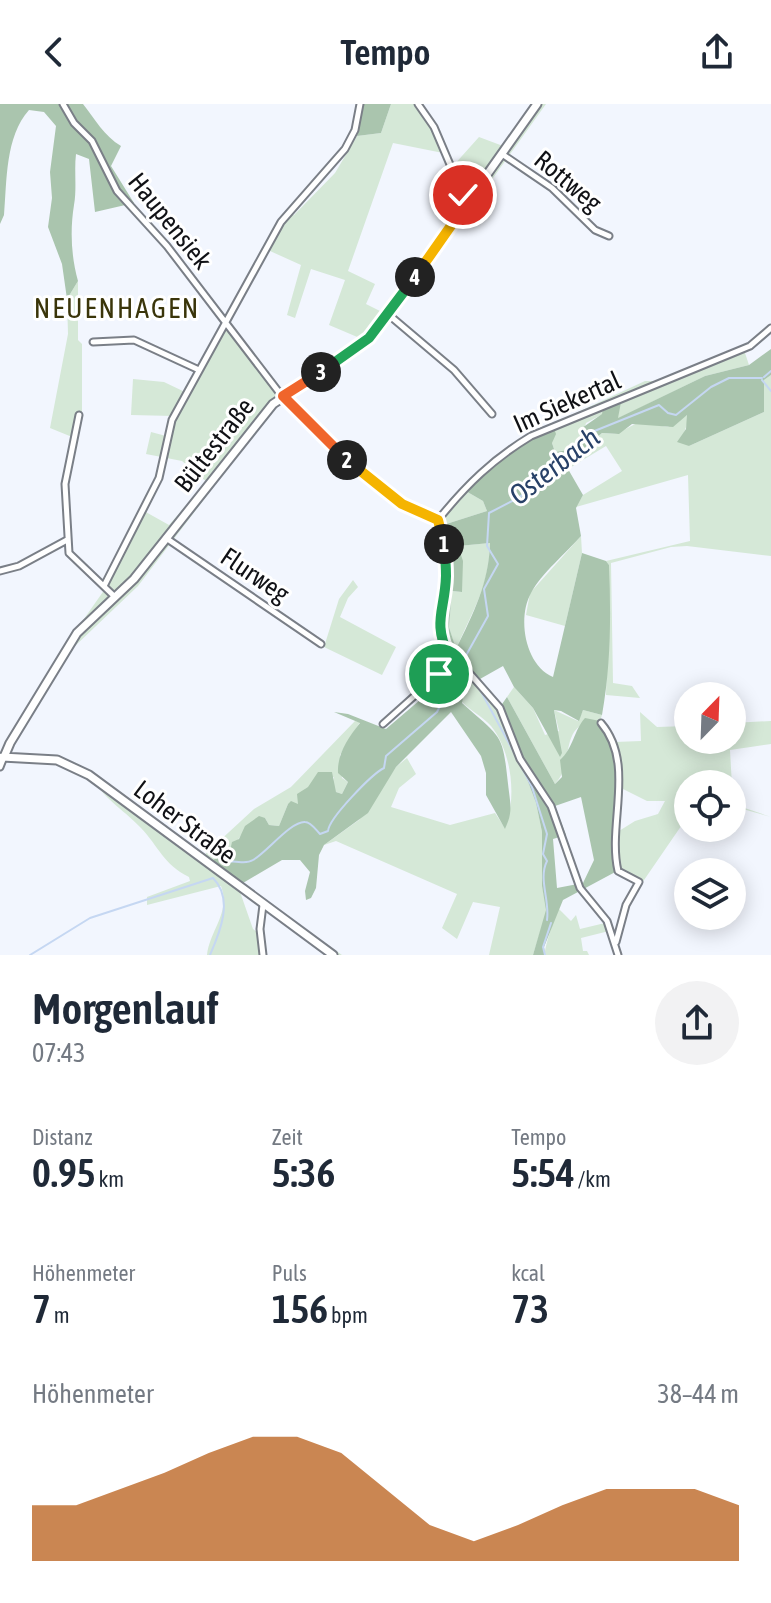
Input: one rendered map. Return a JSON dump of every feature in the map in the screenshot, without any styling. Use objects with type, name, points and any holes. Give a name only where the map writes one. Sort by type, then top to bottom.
[{"type":"street","name":"Haupensiek","points":[[63,104],[74,123],[92,141],[117,191],[167,246],[283,396],[356,470],[402,504],[438,520]]},
{"type":"street","points":[[104,586],[159,478],[169,427],[199,370],[281,222],[345,149],[355,130],[360,104]]},
{"type":"street","points":[[418,104],[434,127],[463,195],[469,200]]},
{"type":"street","name":"Bültestraße","points":[[2,757],[77,633],[115,598],[268,409],[351,352],[369,338],[389,315],[537,104]]},
{"type":"street","name":"Rottweg","points":[[502,154],[552,188],[595,230],[609,236]]},
{"type":"street","points":[[389,315],[454,370],[492,414]]},
{"type":"street","name":"Im Siekertal","points":[[438,520],[464,487],[498,456],[531,436],[743,349],[771,328]]},
{"type":"street","points":[[93,342],[134,340],[199,370]]},
{"type":"street","points":[[79,415],[65,484],[67,540],[73,560],[115,598]]},
{"type":"street","points":[[438,520],[443,530],[446,578],[440,605],[440,637],[449,657],[500,708],[520,759],[551,806],[580,888],[607,921],[618,955]]},
{"type":"street","name":"Flurweg","points":[[166,538],[321,644]]},
{"type":"street","points":[[0,571],[19,566],[67,540]]},
{"type":"street","points":[[383,724],[439,674],[449,657]]},
{"type":"street","points":[[601,723],[614,742],[619,784],[615,855],[618,871],[639,882],[626,905],[615,943]]},
{"type":"street","points":[[0,767],[2,757]]},
{"type":"street","name":"Loher Straße","points":[[2,757],[57,760],[89,775],[333,955]]},
{"type":"street","points":[[263,905],[260,929],[263,955]]},
{"type":"green space","points":[[0,104],[83,104],[105,132],[121,146],[111,166],[134,203],[95,212],[89,159],[76,154],[72,233],[78,281],[67,299],[62,264],[48,227],[56,126],[44,112],[29,110],[21,121],[11,146],[4,215],[0,224]]},
{"type":"green space","points":[[364,104],[391,104],[381,133],[357,136]]},
{"type":"green space","points":[[391,104],[421,104],[448,154],[393,143],[348,271],[375,284],[366,304],[384,313],[362,339],[329,325],[345,280],[311,269],[295,318],[287,315],[301,265],[270,251],[287,216],[294,215],[335,173],[357,136],[381,133]]},
{"type":"green space","points":[[533,104],[546,104],[445,245],[438,241],[469,199],[453,166],[479,137],[503,146]]},
{"type":"green space","points":[[78,281],[82,418],[77,439],[50,428],[68,334],[67,299]]},
{"type":"green space","points":[[224,326],[288,397],[273,409],[138,586],[75,646],[67,643],[105,589],[144,511],[169,525],[207,482],[182,461],[146,454],[151,432],[166,436],[173,416],[131,415],[133,379],[164,382],[187,393]]},
{"type":"green space","points":[[743,347],[749,365],[705,376],[617,419],[618,412],[603,409],[603,414],[586,423],[578,450],[555,452],[552,443],[554,428],[550,425],[645,381],[658,381]]},
{"type":"green space","points":[[771,349],[771,375],[764,380],[764,412],[689,446],[677,442],[686,429],[687,415],[673,427],[632,424],[619,434],[602,433],[570,460],[568,469],[583,495],[576,508],[581,536],[535,586],[527,603],[524,627],[530,652],[543,671],[553,677],[582,553],[606,561],[609,565],[610,640],[602,715],[583,710],[579,721],[554,710],[562,753],[560,757],[533,708],[514,687],[503,666],[480,679],[469,673],[462,703],[487,725],[503,748],[510,806],[505,829],[486,795],[486,773],[481,756],[451,712],[396,767],[368,813],[324,845],[319,855],[316,888],[311,898],[306,900],[305,891],[310,872],[300,860],[282,860],[243,883],[211,861],[230,851],[232,842],[239,839],[245,826],[259,816],[265,818],[269,825],[279,826],[288,804],[291,801],[298,804],[297,794],[308,787],[318,772],[332,772],[336,792],[342,794],[348,782],[338,773],[339,759],[360,723],[334,712],[348,714],[386,729],[434,688],[447,670],[438,659],[441,650],[436,634],[446,577],[440,526],[487,511],[483,501],[464,490],[506,455],[541,433],[554,428],[556,434],[552,443],[555,452],[577,449],[582,428],[602,414],[603,409],[621,402],[618,418],[705,376],[749,365]],"holes":[[[490,543],[479,598],[456,649],[449,627],[452,591],[462,592],[463,561],[458,546]]]},
{"type":"green space","points":[[771,375],[771,556],[687,546],[671,547],[611,563],[613,683],[632,686],[640,698],[606,695],[609,565],[606,561],[690,541],[688,475],[576,507],[583,495],[622,471],[606,446],[568,469],[570,460],[602,433],[616,434],[639,422],[668,427],[687,415],[689,418],[683,436],[689,446],[764,412],[764,380]]},
{"type":"green space","points":[[464,490],[483,501],[487,511],[440,526],[437,523]]},
{"type":"green space","points":[[581,536],[582,553],[565,626],[526,615],[530,593]]},
{"type":"green space","points":[[490,543],[483,587],[456,650],[449,627],[452,591],[461,592],[457,546]]},
{"type":"green space","points":[[353,580],[358,587],[348,598],[340,617],[396,647],[382,675],[324,647],[339,599]]},
{"type":"green space","points":[[469,672],[480,679],[500,707],[536,803],[542,832],[542,886],[547,910],[533,955],[489,955],[500,907],[473,902],[457,939],[442,928],[457,894],[336,841],[324,845],[359,820],[396,767],[407,758],[416,774],[399,788],[391,807],[450,825],[495,813],[505,828],[511,803],[508,762],[491,726],[462,702]]},
{"type":"green space","points":[[514,687],[533,708],[545,735],[559,731],[554,710],[578,721],[583,710],[602,715],[600,721],[587,723],[572,735],[565,765],[555,784],[507,697]]},
{"type":"green space","points":[[507,697],[555,784],[562,777],[560,760],[585,718],[600,721],[611,737],[617,755],[620,774],[619,870],[563,900],[544,947],[545,955],[533,955],[546,910],[542,886],[542,832],[536,803],[500,707]],"holes":[[[581,797],[594,860],[583,883],[557,888],[553,839],[566,835],[555,806]]]},
{"type":"green space","points":[[640,712],[657,727],[674,726],[674,754],[730,754],[731,770],[674,770],[674,836],[642,883],[619,870],[616,855],[619,831],[635,821],[658,814],[665,801],[647,801],[621,788],[615,742],[641,741]]},
{"type":"green space","points":[[355,721],[360,722],[340,755],[342,778],[348,782],[342,794],[332,786],[334,777],[305,789],[299,805],[288,804],[279,826],[269,825],[265,818],[244,831],[230,851],[219,857],[234,878],[342,955],[327,955],[239,889],[253,929],[257,932],[260,955],[207,955],[222,913],[221,886],[147,905],[147,897],[190,881],[189,877],[167,861],[141,828],[113,803],[89,773],[203,856],[254,809],[291,787]]},
{"type":"green space","points":[[771,721],[771,744],[746,748],[746,722]]},
{"type":"green space","points":[[558,908],[571,921],[576,915],[580,929],[605,923],[609,931],[581,938],[583,951],[589,955],[545,955]]},
{"type":"waterway","name":"Osterbach","points":[[764,377],[771,371]]},
{"type":"waterway","name":"Osterbach","points":[[466,672],[459,668],[488,616],[484,589],[498,564],[487,546],[489,513],[520,497],[592,432],[659,405],[676,415],[711,387],[729,378],[762,378]]},
{"type":"waterway","points":[[762,380],[771,391]]},
{"type":"waterway","points":[[228,862],[253,860],[299,823],[309,823],[320,834],[328,831],[352,797],[384,768],[386,756],[437,712],[458,670]]},
{"type":"waterway","name":"Osterbach","points":[[478,686],[517,758]]},
{"type":"waterway","name":"Osterbach","points":[[520,764],[532,787],[547,834],[543,854],[547,861],[544,875],[547,920]]},
{"type":"waterway","points":[[30,955],[90,918],[213,878],[223,896],[224,906],[221,926],[210,955]]},
{"type":"waterway","name":"Osterbach","points":[[545,955],[543,947],[551,923]]},
{"type":"district","name":"NEUENHAGEN","points":[[117,308]]},
{"type":"route","points":[[439,674],[449,657],[440,637],[440,605],[446,578],[443,530],[438,520],[402,504],[356,470],[283,396],[369,338],[389,315],[469,200],[463,195]]}]
